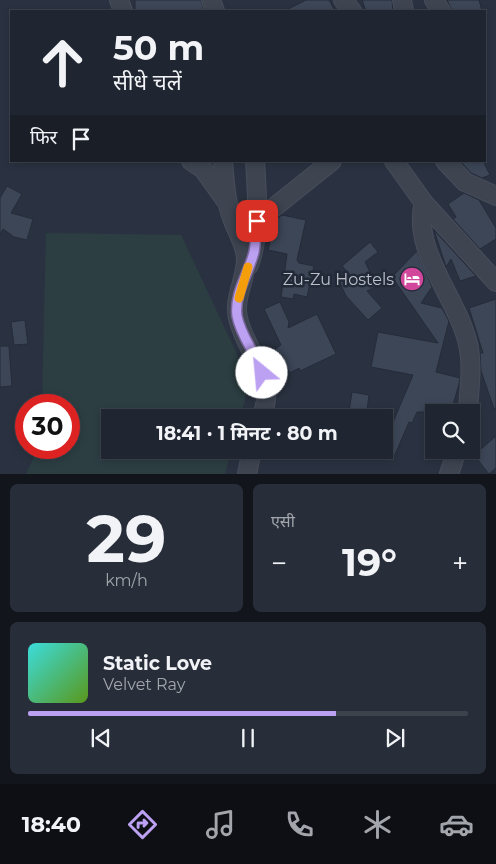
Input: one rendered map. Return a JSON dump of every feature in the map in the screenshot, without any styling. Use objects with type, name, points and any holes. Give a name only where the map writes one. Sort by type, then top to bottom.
[{"type":"street","points":[[343,0],[351,10]]},
{"type":"street","points":[[193,162],[203,169],[227,201]]},
{"type":"street","points":[[223,162],[227,201],[246,256],[237,305],[238,317],[250,351],[259,362],[268,395],[264,409]]},
{"type":"street","points":[[243,279],[254,252],[257,221],[256,162]]},
{"type":"street","points":[[257,221],[331,162]]},
{"type":"street","points":[[395,162],[424,203],[496,282]]},
{"type":"street","points":[[446,162],[465,182],[496,196]]},
{"type":"street","points":[[424,203],[421,214],[425,241],[468,342],[471,370],[469,404]]},
{"type":"street","points":[[247,474],[250,459]]},
{"type":"street","points":[[449,474],[454,459]]},
{"type":"shaded area","points":[[46,233],[181,235],[250,382],[242,409],[101,409],[101,459],[229,459],[225,474],[26,474],[33,459],[80,459],[80,394],[42,394]]},
{"type":"building","points":[[135,0],[201,0],[204,10],[135,10]]},
{"type":"building","points":[[306,0],[329,0],[334,10],[286,10]]},
{"type":"building","points":[[362,0],[392,0],[393,10],[366,10]]},
{"type":"building","points":[[447,0],[479,0],[482,10],[452,10]]},
{"type":"building","points":[[461,162],[484,162],[490,175],[482,178],[471,173]]},
{"type":"building","points":[[7,186],[22,194],[11,213],[33,219],[27,240],[14,237],[3,229],[0,235],[0,198]]},
{"type":"building","points":[[464,193],[479,200],[496,228],[496,239],[480,249],[453,219],[456,217],[448,204]]},
{"type":"building","points":[[282,215],[306,220],[297,260],[299,263],[314,266],[307,297],[294,294],[293,299],[281,297],[287,254],[268,250],[275,220]]},
{"type":"building","points":[[434,230],[476,276],[460,281],[451,259],[446,267]]},
{"type":"building","points":[[370,242],[378,252],[365,262],[377,286],[367,291],[382,308],[368,320],[346,296],[339,281],[350,275],[342,266]]},
{"type":"building","points":[[417,251],[432,287],[421,303],[442,308],[449,321],[436,372],[460,378],[453,404],[425,404],[425,412],[417,412],[412,423],[409,422],[394,457],[393,422],[413,375],[371,367],[378,332],[438,343],[392,277]]},
{"type":"building","points":[[496,299],[496,408],[494,409],[481,371],[480,353],[483,353],[469,308]]},
{"type":"building","points":[[280,302],[289,322],[288,328],[317,314],[336,354],[300,371],[299,368],[290,373],[275,349],[281,345],[264,309]]},
{"type":"building","points":[[25,320],[28,344],[14,345],[11,322]]},
{"type":"building","points":[[0,346],[9,346],[12,386],[0,387]]},
{"type":"building","points":[[352,392],[369,395],[367,409],[349,409]]},
{"type":"building","points":[[496,436],[496,468],[489,474],[477,459],[480,459],[480,450]]},
{"type":"slow traffic","points":[[239,298],[248,267]]},
{"type":"place","name":"Zu-Zu Hostels","points":[[412,279]]},
{"type":"route","points":[[257,221],[254,252],[243,279],[237,305],[243,334],[250,351],[259,362],[262,373]]}]
